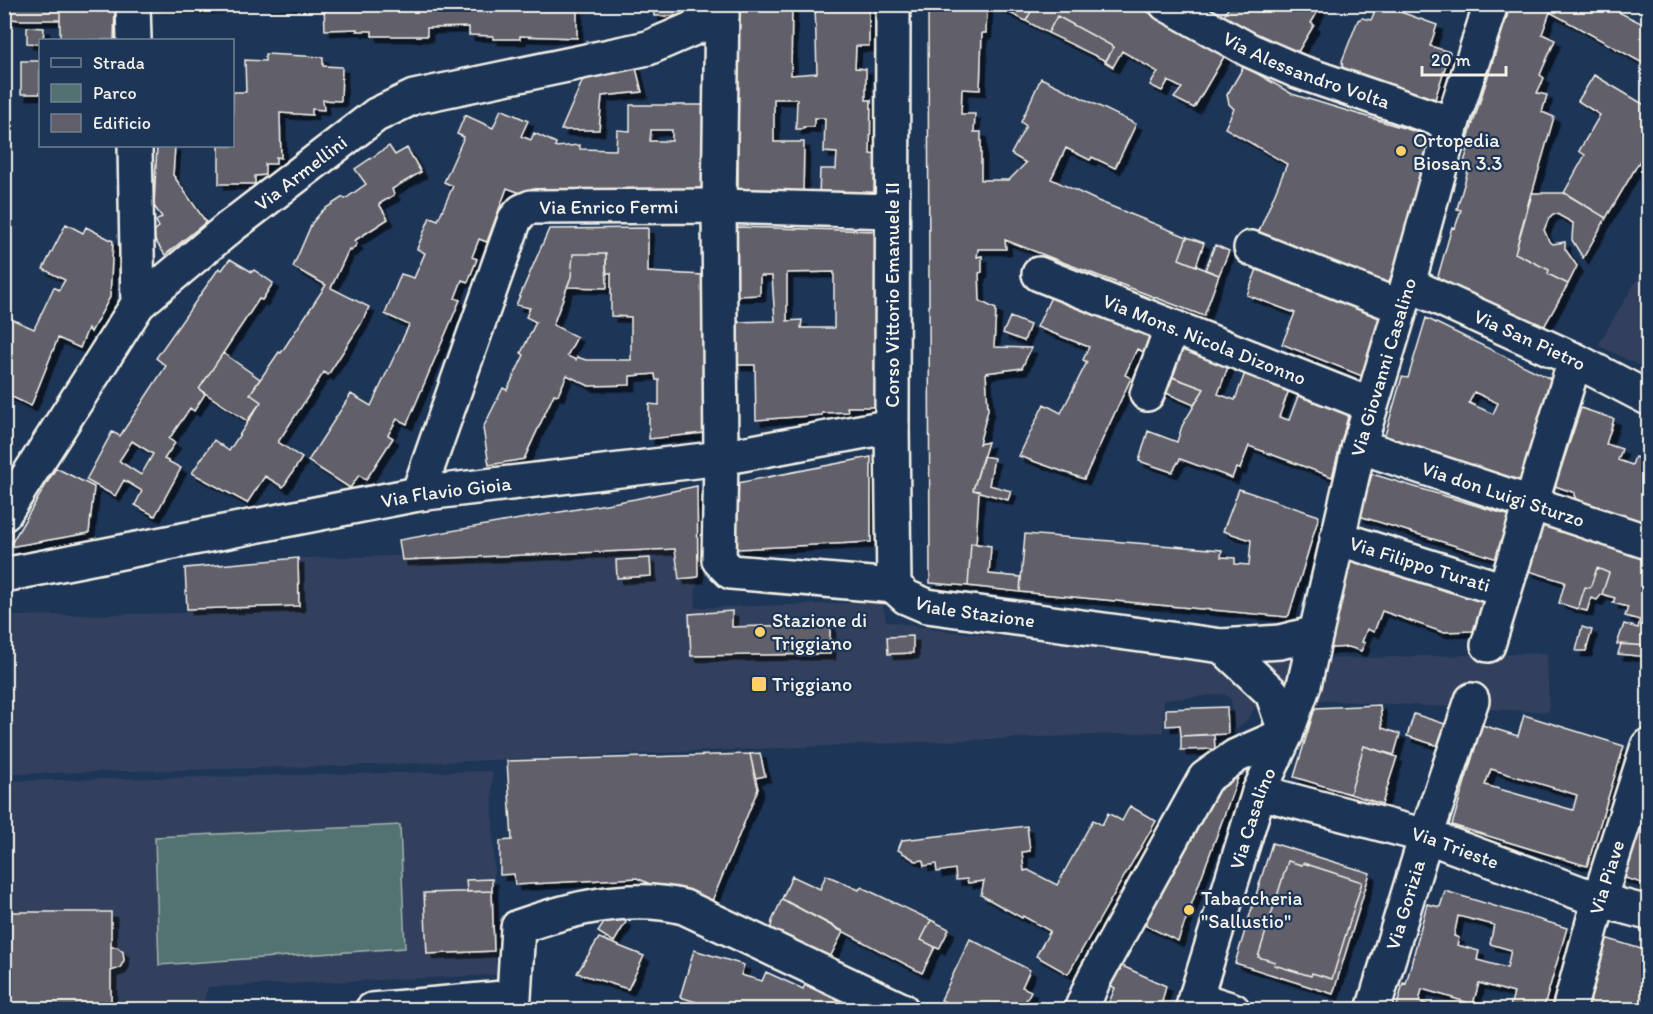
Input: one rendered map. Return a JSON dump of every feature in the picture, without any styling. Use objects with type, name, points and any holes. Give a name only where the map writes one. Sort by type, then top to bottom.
[{"type":"street","points":[[133,4],[134,39]]},
{"type":"street","name":"Corso Vittorio Emanuele II","points":[[893,4],[894,586]]},
{"type":"street","name":"Via Alessandro Volta","points":[[1166,4],[1249,50],[1297,71],[1452,124]]},
{"type":"street","name":"Via Giovanni Casalino","points":[[1286,734],[1304,685],[1359,446],[1405,296],[1452,124],[1491,4]]},
{"type":"street","points":[[721,458],[719,206],[722,10]]},
{"type":"street","name":"Via Armellini","points":[[4,514],[138,304],[230,227],[376,115],[414,98],[648,48],[722,10]]},
{"type":"street","points":[[135,147],[138,304]]},
{"type":"street","name":"Via Enrico Fermi","points":[[418,494],[515,219],[522,211],[531,207],[719,206],[892,211]]},
{"type":"street","name":"Via San Pietro","points":[[1251,248],[1405,296],[1575,360],[1648,398]]},
{"type":"street","name":"Via Mons. Nicola Dizonno","points":[[1039,274],[1371,405]]},
{"type":"street","points":[[1147,394],[1172,327]]},
{"type":"street","points":[[1488,645],[1575,360]]},
{"type":"street","name":"Via Flavio Gioia","points":[[4,575],[418,494],[721,458],[892,426]]},
{"type":"street","name":"Via don Luigi Sturzo","points":[[1359,446],[1648,542]]},
{"type":"street","name":"Viale Stazione","points":[[721,458],[719,560],[730,572],[894,586],[906,597],[927,606],[1222,646],[1280,642],[1316,633]]},
{"type":"street","name":"Via Filippo Turati","points":[[1337,538],[1504,590]]},
{"type":"street","points":[[1081,1010],[1094,979],[1205,778],[1236,756],[1286,734],[1272,693],[1222,646]]},
{"type":"street","name":"Via Gorizia","points":[[1373,1010],[1426,836],[1472,700]]},
{"type":"street","name":"Via Casalino","points":[[1193,1004],[1259,792],[1286,734]]},
{"type":"street","name":"Via Piave","points":[[1569,1010],[1599,900],[1648,746]]},
{"type":"street","name":"Via Trieste","points":[[1259,792],[1426,836],[1599,900],[1648,913]]},
{"type":"street","points":[[372,1010],[514,997],[518,927],[551,915],[616,903],[657,902],[684,907],[902,1010]]},
{"type":"street","points":[[1193,1004],[1233,1010]]},
{"type":"shaded area","points":[[1648,261],[1648,370],[1598,345]]},
{"type":"shaded area","points":[[698,550],[695,608],[882,602],[886,621],[946,631],[1260,662],[1547,653],[1549,712],[1317,700],[1259,702],[1247,720],[1235,730],[1231,700],[1225,694],[1164,700],[1163,732],[349,766],[5,774],[4,616],[186,613],[185,568],[298,558]]},
{"type":"shaded area","points":[[492,771],[496,975],[208,987],[201,1009],[5,1009],[4,781]]},
{"type":"green space","points":[[400,825],[405,948],[159,965],[155,837]]},
{"type":"building","points":[[4,4],[60,4],[60,20],[4,18]]},
{"type":"building","points":[[60,4],[115,4],[114,39],[60,39]]},
{"type":"building","points":[[156,4],[216,4],[216,8],[156,7]]},
{"type":"building","points":[[577,4],[577,38],[520,36],[520,39],[493,39],[493,36],[469,35],[469,27],[427,28],[427,36],[372,36],[372,31],[357,31],[358,29],[325,30],[324,5],[264,5]]},
{"type":"building","points":[[653,4],[705,4],[705,20],[685,16],[654,16]]},
{"type":"building","points":[[749,4],[792,4],[791,75],[817,73],[815,4],[869,4],[869,46],[856,46],[855,68],[866,69],[866,100],[871,100],[870,154],[875,155],[874,197],[819,196],[820,169],[836,169],[837,153],[824,152],[825,118],[814,118],[814,127],[796,129],[797,99],[774,99],[774,142],[804,142],[803,194],[738,194],[737,12]]},
{"type":"building","points":[[928,4],[987,4],[986,33],[982,33],[980,90],[962,89],[961,114],[975,114],[974,132],[981,132],[981,180],[1009,180],[1026,163],[1011,154],[1026,126],[1021,122],[1041,78],[1136,124],[1115,168],[1092,157],[1090,160],[1066,148],[1051,179],[1187,237],[1179,259],[1219,275],[1204,316],[1005,240],[1006,249],[978,249],[977,257],[982,256],[982,272],[979,273],[980,301],[996,309],[994,347],[1031,348],[1022,368],[986,373],[988,410],[979,444],[988,442],[973,490],[979,491],[976,544],[971,543],[968,586],[930,583]]},
{"type":"building","points":[[992,4],[1035,4],[1026,21]]},
{"type":"building","points":[[1035,4],[1134,4],[1225,55],[1194,108],[1174,98],[1182,88],[1168,81],[1162,91],[1150,85],[1158,72],[1122,51],[1113,67],[1105,62],[1114,47],[1057,16],[1048,33],[1026,21]]},
{"type":"building","points":[[1221,4],[1250,4],[1261,12],[1266,4],[1322,4],[1311,23],[1314,25],[1296,55],[1224,16],[1228,8]]},
{"type":"building","points":[[1378,4],[1437,25],[1430,46],[1450,52],[1435,99],[1385,83],[1383,87],[1368,81],[1368,78],[1343,70],[1342,61],[1358,20],[1362,18],[1371,20]]},
{"type":"building","points":[[1511,4],[1602,4],[1647,26],[1648,23],[1648,66],[1550,12],[1542,34],[1555,40],[1540,75],[1544,78],[1537,93],[1547,95],[1542,112],[1554,117],[1515,253],[1549,270],[1548,274],[1568,284],[1541,332],[1442,286],[1438,276],[1452,227],[1455,228],[1461,210],[1457,209],[1469,167],[1463,165],[1471,140],[1468,139]]},
{"type":"building","points":[[1057,16],[1114,47],[1106,61],[1048,33]]},
{"type":"building","points":[[27,27],[44,28],[43,39],[39,39],[39,44],[27,43]]},
{"type":"building","points":[[265,54],[323,57],[323,66],[342,67],[341,101],[323,100],[324,110],[312,109],[312,115],[280,113],[281,158],[276,157],[276,164],[265,164],[265,175],[255,176],[255,184],[219,184],[219,147],[234,147],[234,92],[246,92],[245,60],[265,61]]},
{"type":"building","points":[[21,61],[39,61],[39,94],[21,94]]},
{"type":"building","points":[[635,64],[642,92],[602,96],[599,130],[561,130],[585,75]]},
{"type":"building","points":[[1244,66],[1292,94],[1420,133],[1430,151],[1387,288],[1257,236],[1287,164],[1225,128],[1234,109],[1229,104],[1227,95]]},
{"type":"building","points":[[1594,75],[1648,107],[1648,147],[1606,218],[1564,193],[1585,155],[1579,151],[1600,115],[1578,101]]},
{"type":"building","points":[[630,105],[703,105],[703,194],[534,198],[507,188],[487,242],[479,239],[472,257],[477,259],[468,282],[462,280],[455,298],[460,300],[407,424],[397,419],[388,435],[393,438],[366,480],[359,475],[350,488],[308,461],[351,394],[371,406],[409,325],[385,314],[401,274],[414,278],[425,253],[417,249],[430,217],[438,220],[453,186],[444,182],[464,137],[457,134],[465,115],[493,128],[501,109],[528,121],[521,136],[531,140],[534,133],[556,143],[555,147],[580,145],[580,149],[616,150],[617,130],[630,131]],"holes":[[[651,130],[672,130],[672,141],[650,141]]]},
{"type":"building","points":[[389,146],[395,155],[407,148],[421,172],[392,189],[394,195],[379,204],[388,219],[354,241],[357,244],[351,251],[349,249],[331,288],[369,307],[361,324],[328,375],[324,372],[278,442],[302,458],[283,487],[265,476],[247,503],[192,473],[214,440],[229,451],[261,402],[250,394],[279,352],[281,353],[326,285],[293,267],[312,223],[323,210],[343,197],[345,199],[366,184],[355,169]]},
{"type":"building","points":[[157,147],[175,147],[173,175],[206,222],[165,255],[155,240],[154,231],[159,227],[156,221],[162,217],[154,206]]},
{"type":"building","points":[[1531,193],[1565,193],[1606,218],[1583,258],[1572,240],[1573,223],[1557,214],[1549,218],[1544,230],[1549,241],[1553,244],[1565,242],[1565,249],[1577,266],[1568,284],[1548,274],[1549,270],[1515,253]]},
{"type":"building","points":[[66,224],[83,233],[86,227],[113,241],[110,297],[91,332],[88,328],[80,348],[58,338],[31,406],[4,393],[4,322],[7,317],[34,329],[54,287],[59,290],[65,280],[43,269]]},
{"type":"building","points":[[736,227],[876,231],[877,407],[847,407],[848,412],[756,420],[755,365],[736,365],[736,322],[775,321],[772,276],[760,276],[760,295],[734,296]],"holes":[[[834,272],[834,328],[801,328],[802,320],[787,321],[787,273]]]},
{"type":"building","points":[[648,228],[648,272],[703,275],[703,433],[649,439],[649,404],[659,405],[659,380],[656,380],[655,374],[630,376],[630,385],[589,386],[567,375],[558,395],[554,394],[524,459],[489,465],[483,428],[503,388],[507,390],[524,355],[521,353],[536,322],[526,317],[530,308],[516,305],[549,229]],"holes":[[[573,254],[606,254],[606,273],[611,273],[611,316],[631,317],[631,360],[586,360],[577,357],[576,360],[567,356],[577,337],[553,325],[571,277]]]},
{"type":"building","points":[[1187,237],[1204,243],[1196,266],[1179,259]]},
{"type":"building","points":[[1215,245],[1229,251],[1219,275],[1205,270]]},
{"type":"building","points":[[573,254],[606,254],[607,288],[567,287],[571,277]]},
{"type":"building","points":[[230,259],[252,272],[254,270],[273,283],[262,300],[259,299],[199,389],[205,394],[194,411],[190,408],[169,439],[175,443],[164,459],[181,468],[155,516],[135,505],[142,491],[124,480],[115,496],[86,480],[112,432],[120,436],[166,366],[156,358],[219,268],[222,270]],"holes":[[[132,441],[153,454],[141,475],[119,461]]]},
{"type":"building","points":[[1259,264],[1382,311],[1362,376],[1282,344],[1295,313],[1247,295]]},
{"type":"building","points":[[1055,288],[1156,327],[1144,352],[1137,349],[1125,375],[1131,378],[1084,479],[1019,456],[1044,404],[1061,413],[1087,362],[1083,360],[1089,347],[1037,327]]},
{"type":"building","points":[[1010,317],[1030,325],[1024,341],[1003,333]]},
{"type":"building","points":[[1426,318],[1557,382],[1523,485],[1383,442],[1402,377],[1408,378]],"holes":[[[1474,392],[1498,403],[1493,414],[1469,403]]]},
{"type":"building","points":[[1180,335],[1232,356],[1218,394],[1235,400],[1249,362],[1293,379],[1279,417],[1289,420],[1303,383],[1352,401],[1332,477],[1249,446],[1240,469],[1236,468],[1232,478],[1180,459],[1172,472],[1139,461],[1148,431],[1177,442],[1182,426],[1204,389],[1161,373]]},
{"type":"building","points":[[223,353],[260,379],[250,394],[261,402],[247,421],[199,389]]},
{"type":"building","points":[[1162,373],[1204,389],[1194,405],[1155,388]]},
{"type":"building","points":[[1581,408],[1614,419],[1606,444],[1622,449],[1618,460],[1632,465],[1635,457],[1648,461],[1648,523],[1577,501],[1575,493],[1555,486]]},
{"type":"building","points":[[983,456],[994,458],[989,485],[1011,491],[1008,500],[973,490]]},
{"type":"building","points":[[871,457],[871,542],[737,549],[737,483]]},
{"type":"building","points":[[56,468],[94,487],[89,533],[9,547]]},
{"type":"building","points":[[1372,474],[1514,517],[1501,560],[1359,516]]},
{"type":"building","points":[[697,486],[698,577],[679,579],[675,549],[402,560],[399,540]]},
{"type":"building","points":[[1239,489],[1319,516],[1287,617],[1020,592],[1025,534],[1222,550],[1221,557],[1235,558],[1235,564],[1249,565],[1251,540],[1223,531]]},
{"type":"building","points":[[1543,526],[1648,558],[1648,646],[1617,644],[1624,624],[1638,628],[1640,620],[1625,616],[1628,607],[1613,603],[1615,598],[1602,594],[1609,573],[1597,568],[1590,588],[1585,587],[1578,609],[1559,603],[1565,582],[1529,571]]},
{"type":"building","points":[[971,543],[991,546],[989,574],[1021,577],[1020,592],[968,586]]},
{"type":"building","points":[[1350,550],[1486,593],[1473,631],[1442,632],[1382,611],[1374,632],[1367,629],[1361,651],[1349,647],[1321,649]]},
{"type":"building","points":[[298,558],[299,606],[187,609],[185,568]]},
{"type":"building","points":[[650,558],[651,576],[617,578],[616,560]]},
{"type":"building","points":[[1597,568],[1609,573],[1602,594],[1597,600],[1591,598],[1587,611],[1578,609],[1585,587],[1590,588]]},
{"type":"building","name":"Stazione di Triggiano","points":[[732,611],[732,627],[830,624],[830,654],[691,656],[689,614]]},
{"type":"building","points":[[1582,627],[1592,630],[1586,651],[1576,651]]},
{"type":"building","points":[[913,636],[913,653],[888,654],[887,637]]},
{"type":"building","points":[[1621,644],[1648,646],[1648,657],[1618,654]]},
{"type":"building","points":[[1380,705],[1382,728],[1400,734],[1394,755],[1364,746],[1350,794],[1294,777],[1315,708]]},
{"type":"building","points":[[1227,707],[1228,734],[1181,736],[1180,725],[1166,726],[1166,709]]},
{"type":"building","points":[[1414,714],[1448,725],[1442,747],[1407,736]]},
{"type":"building","points":[[1524,715],[1624,746],[1587,866],[1452,825],[1482,725],[1518,736]],"holes":[[[1491,769],[1577,795],[1573,810],[1485,785]]]},
{"type":"building","points":[[1214,734],[1215,749],[1181,750],[1181,736]]},
{"type":"building","points":[[1364,746],[1397,757],[1382,804],[1350,794]]},
{"type":"building","points":[[760,753],[765,776],[755,778],[750,754]]},
{"type":"building","points":[[750,754],[758,789],[708,911],[637,878],[515,885],[514,874],[500,875],[500,841],[512,840],[507,761]]},
{"type":"building","points":[[1229,769],[1240,772],[1178,941],[1140,923]]},
{"type":"building","points":[[1648,788],[1648,885],[1619,876]]},
{"type":"building","points":[[1130,806],[1156,821],[1068,974],[1036,956],[1050,931],[981,895],[984,881],[968,883],[967,879],[956,880],[955,869],[937,872],[936,864],[924,866],[923,860],[916,861],[898,850],[902,840],[1027,826],[1030,851],[1022,852],[1024,871],[1028,870],[1057,885],[1093,820],[1102,825],[1108,813],[1122,821]]},
{"type":"building","points":[[1272,843],[1370,873],[1333,994],[1235,963]],"holes":[[[1288,861],[1302,865],[1303,863],[1362,882],[1332,979],[1312,973],[1311,976],[1274,965],[1275,962],[1258,957]]]},
{"type":"building","points":[[1288,861],[1302,865],[1303,863],[1362,882],[1332,979],[1312,973],[1311,976],[1274,965],[1275,962],[1258,957]]},
{"type":"building","points":[[826,875],[859,890],[861,887],[931,920],[921,940],[935,947],[922,973],[782,899],[792,876],[820,889]]},
{"type":"building","points":[[492,879],[492,891],[467,892],[466,880]]},
{"type":"building","points":[[492,891],[494,951],[427,954],[424,893]]},
{"type":"building","points":[[1445,891],[1567,928],[1543,1010],[1509,1010],[1514,993],[1479,983],[1473,1004],[1422,989],[1419,1002],[1447,1010],[1396,1010],[1403,983],[1406,984],[1427,904],[1440,907]],"holes":[[[1458,916],[1494,925],[1490,944],[1511,950],[1507,968],[1477,960],[1479,951],[1457,945],[1459,938],[1454,936]]]},
{"type":"building","points":[[782,899],[843,932],[829,959],[770,935],[772,921]]},
{"type":"building","points":[[4,912],[111,912],[111,1010],[4,1010]]},
{"type":"building","points":[[611,912],[626,922],[614,942],[598,932]]},
{"type":"building","points":[[931,920],[949,929],[939,949],[921,940]]},
{"type":"building","points":[[599,938],[644,956],[628,989],[577,973]]},
{"type":"building","points":[[1605,938],[1648,951],[1648,1010],[1581,1010]]},
{"type":"building","points":[[970,939],[1030,970],[1022,987],[1031,991],[1021,1010],[1011,1006],[1010,1010],[979,1010],[966,1004],[963,1010],[941,1000]]},
{"type":"building","points":[[111,947],[117,947],[123,952],[124,960],[120,968],[111,971]]},
{"type":"building","points":[[694,950],[744,965],[741,975],[762,981],[766,972],[803,989],[805,985],[844,1003],[843,1006],[851,1010],[722,1010],[680,997]]},
{"type":"building","points":[[1118,964],[1166,986],[1160,1010],[1106,1010],[1115,988],[1108,985]]},
{"type":"place","name":"Ortopedia Biosan 3.3","points":[[1401,151]]},
{"type":"place","name":"Stazione di Triggiano","points":[[760,632]]},
{"type":"place","name":"Triggiano","points":[[759,684]]},
{"type":"place","name":"Tabaccheria \"Sallustio\"","points":[[1189,910]]}]
